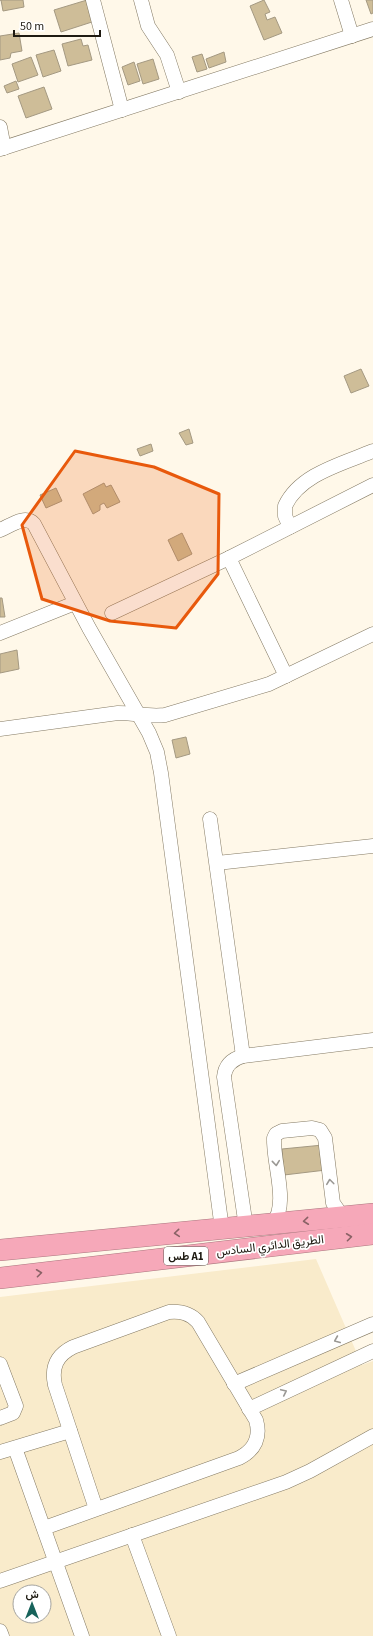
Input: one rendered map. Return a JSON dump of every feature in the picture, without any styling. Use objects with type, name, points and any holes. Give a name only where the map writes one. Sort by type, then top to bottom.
[{"type":"highway","name":"الطريق الدائري السادس","points":[[0,1250],[373,1214]]},
{"type":"highway","name":"الطريق الدائري السادس","points":[[0,1278],[373,1234]]},
{"type":"street","points":[[93,0],[122,110]]},
{"type":"street","points":[[141,0],[148,26],[167,54],[179,92]]},
{"type":"street","points":[[341,0],[352,36]]},
{"type":"street","points":[[0,127],[2,148],[373,29]]},
{"type":"street","points":[[290,527],[285,516],[285,506],[303,483],[315,476],[373,451]]},
{"type":"street","points":[[112,612],[229,558],[373,485]]},
{"type":"street","points":[[0,530],[24,520],[32,522],[75,603],[153,742],[159,762],[222,1229]]},
{"type":"street","points":[[229,558],[286,676]]},
{"type":"street","points":[[0,633],[75,603]]},
{"type":"street","points":[[0,729],[118,713],[156,716],[165,715],[257,688],[371,638]]},
{"type":"street","points":[[210,819],[243,1056]]},
{"type":"street","points":[[216,863],[373,846]]},
{"type":"street","points":[[246,1227],[224,1078],[228,1065],[232,1060],[243,1056],[373,1040]]},
{"type":"street","points":[[273,1224],[277,1219],[280,1207],[274,1138],[276,1134],[282,1131],[316,1128],[323,1132],[333,1203],[345,1217]]},
{"type":"street","points":[[44,1528],[244,1455],[255,1444],[258,1433],[256,1420],[198,1322],[194,1318],[182,1312],[169,1312],[73,1347],[65,1351],[58,1358],[54,1366],[53,1376],[96,1509]]},
{"type":"street","points":[[234,1384],[373,1324]]},
{"type":"street","points":[[249,1409],[373,1351]]},
{"type":"street","points":[[0,1364],[16,1406],[13,1413],[0,1418]]},
{"type":"street","points":[[0,1452],[70,1431]]},
{"type":"street","points":[[0,1581],[297,1478],[373,1436]]},
{"type":"street","points":[[15,1448],[82,1636]]},
{"type":"street","points":[[132,1535],[169,1636]]},
{"type":"street","points":[[0,1631],[2,1636]]},
{"type":"highlighted area","points":[[75,451],[154,467],[219,494],[218,574],[176,628],[110,621],[42,599],[22,525]]},
{"type":"shaded area","points":[[316,1259],[362,1365],[373,1361],[373,1636],[0,1636],[0,1297]]},
{"type":"building","points":[[1,0],[23,0],[24,7],[3,11]]},
{"type":"building","points":[[87,0],[95,21],[61,32],[54,10]]},
{"type":"building","points":[[264,0],[270,12],[265,14],[267,20],[275,17],[282,33],[264,40],[250,6]]},
{"type":"building","points":[[366,0],[373,0],[373,13],[371,14]]},
{"type":"building","points":[[19,33],[22,51],[11,53],[10,58],[0,60],[0,36]]},
{"type":"building","points":[[81,39],[83,46],[88,45],[92,60],[68,66],[62,44]]},
{"type":"building","points":[[54,50],[61,71],[43,77],[36,55]]},
{"type":"building","points":[[224,52],[226,62],[209,68],[206,59]]},
{"type":"building","points":[[202,54],[207,69],[197,72],[192,57]]},
{"type":"building","points":[[31,57],[38,75],[18,82],[12,64]]},
{"type":"building","points":[[153,59],[159,79],[143,84],[137,64]]},
{"type":"building","points":[[134,62],[140,81],[128,85],[122,67]]},
{"type":"building","points":[[16,81],[19,89],[7,93],[4,86]]},
{"type":"building","points":[[44,87],[52,109],[26,118],[18,96]]},
{"type":"building","points":[[361,369],[369,386],[351,393],[344,376]]},
{"type":"building","points":[[189,429],[193,443],[186,445],[179,433]]},
{"type":"building","points":[[151,444],[153,451],[140,456],[137,449]]},
{"type":"building","points":[[104,483],[106,487],[111,485],[120,502],[107,508],[104,503],[100,505],[100,510],[93,514],[83,494]]},
{"type":"building","points":[[56,488],[62,501],[46,508],[40,495]]},
{"type":"building","points":[[182,533],[192,554],[178,561],[168,540]]},
{"type":"building","points":[[0,598],[2,598],[5,617],[0,617]]},
{"type":"building","points":[[17,650],[19,669],[0,673],[0,654]]},
{"type":"building","points":[[186,737],[190,754],[176,758],[172,740]]},
{"type":"building","points":[[323,1145],[326,1170],[284,1175],[282,1149]]}]
